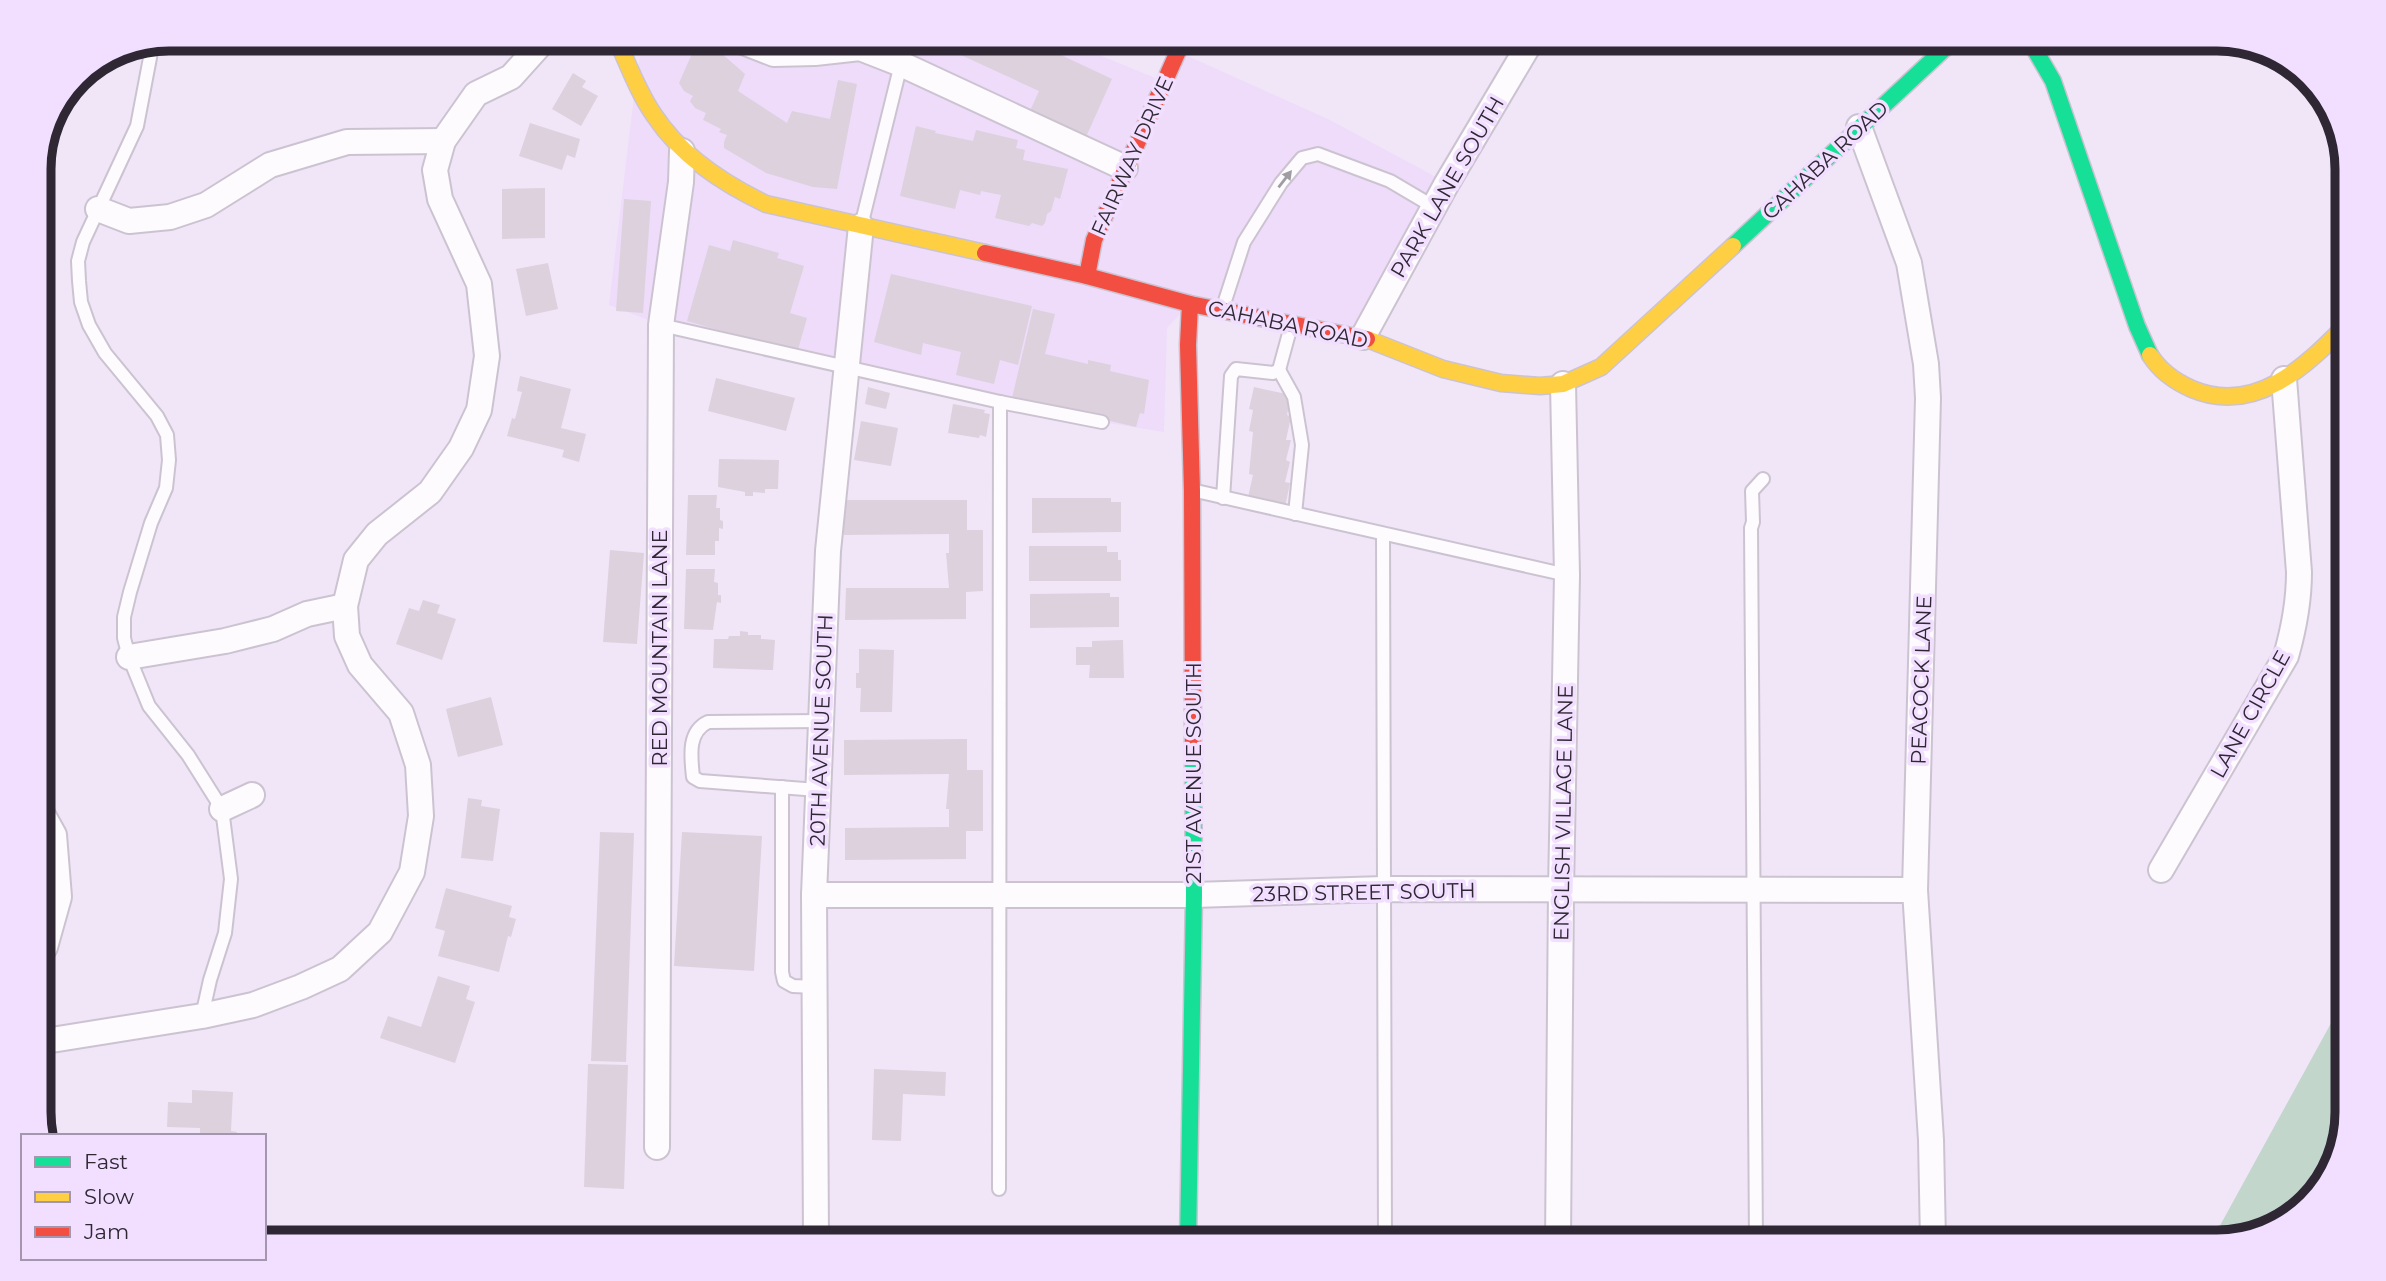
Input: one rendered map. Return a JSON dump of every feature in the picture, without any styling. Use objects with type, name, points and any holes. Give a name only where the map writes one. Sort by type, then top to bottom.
[{"type":"street","points":[[51,1040],[202,1016],[253,1005],[340,969],[380,932],[412,872],[421,816],[418,765],[401,713],[360,665],[347,636],[345,606],[356,560],[377,534],[429,492],[461,449],[479,410],[487,356],[480,284],[440,199],[435,170],[443,141],[476,93],[511,77],[534,51]]},
{"type":"street","name":"CAHABA ROAD","points":[[629,51],[653,114],[682,151],[707,172],[766,204],[1087,276],[1190,304],[1363,337],[1443,369],[1502,383],[1540,386],[1563,384],[1601,367],[1942,51]]},
{"type":"street","points":[[766,51],[774,54],[815,54],[838,51]]},
{"type":"street","points":[[868,51],[1125,168]]},
{"type":"street","name":"FAIRWAY DRIVE","points":[[1087,276],[1094,240],[1178,51]]},
{"type":"street","name":"PARK LANE SOUTH","points":[[1363,337],[1434,207],[1525,51]]},
{"type":"street","points":[[2036,51],[2053,80],[2137,326],[2155,363],[2185,387],[2219,396],[2253,394],[2284,379],[2335,334]]},
{"type":"street","name":"PEACOCK LANE","points":[[1859,127],[1909,263],[1926,364],[1928,398],[1915,890],[1931,1140],[1933,1230]]},
{"type":"street","points":[[98,209],[128,221],[170,217],[206,205],[270,165],[347,142],[443,141]]},
{"type":"street","name":"RED MOUNTAIN LANE","points":[[657,1147],[661,325],[681,182],[682,151]]},
{"type":"street","name":"20TH AVENUE SOUTH","points":[[816,1230],[814,895],[828,551],[861,226]]},
{"type":"street","name":"21ST AVENUE SOUTH","points":[[1188,1230],[1194,895],[1192,491],[1188,345],[1190,304]]},
{"type":"street","name":"LANE CIRCLE","points":[[2161,870],[2286,656],[2294,626],[2299,601],[2299,572],[2284,379]]},
{"type":"street","name":"ENGLISH VILLAGE LANE","points":[[1558,1230],[1567,575],[1563,384]]},
{"type":"street","points":[[129,657],[225,641],[273,629],[307,614],[345,606]]},
{"type":"street","points":[[222,809],[252,795]]},
{"type":"street","points":[[51,830],[54,835],[59,897],[51,926]]},
{"type":"street","name":"23RD STREET SOUTH","points":[[814,895],[1194,895],[1384,889],[1915,890]]},
{"type":"lane","points":[[151,53],[137,126],[83,242],[78,261],[81,302],[89,325],[105,353],[157,416],[167,435],[169,460],[166,488],[150,523],[124,617],[124,638],[149,706],[188,755],[222,809],[231,879],[225,933],[202,1016]]},
{"type":"lane","points":[[861,226],[901,64]]},
{"type":"lane","points":[[1222,311],[1244,242],[1281,183],[1302,158],[1318,154],[1390,181],[1434,207]]},
{"type":"lane","points":[[1292,324],[1279,370],[1294,397],[1301,445],[1295,514]]},
{"type":"lane","points":[[661,325],[1000,402],[1102,422]]},
{"type":"lane","points":[[1223,498],[1231,376],[1236,369],[1273,373],[1279,370]]},
{"type":"lane","points":[[999,1189],[1000,402]]},
{"type":"lane","points":[[1756,1230],[1751,528],[1754,522],[1752,491],[1763,480]]},
{"type":"lane","points":[[1192,491],[1567,575]]},
{"type":"lane","points":[[1383,534],[1385,1230]]},
{"type":"lane","points":[[818,790],[695,780],[692,773],[692,740],[695,732],[708,722],[821,721]]},
{"type":"lane","points":[[782,787],[782,972],[785,981],[793,986],[814,987]]},
{"type":"shaded area","points":[[641,51],[1089,51],[1165,82],[1179,52],[1330,120],[1447,183],[1363,337],[1190,304],[1167,328],[1164,432],[1102,422],[661,325],[609,305]]},
{"type":"green space","points":[[2335,1016],[2334,1128],[2323,1164],[2306,1190],[2283,1210],[2248,1226],[2218,1230]]},
{"type":"building","points":[[693,51],[719,51],[745,74],[738,91],[787,123],[792,111],[830,119],[838,80],[857,84],[837,189],[813,187],[766,173],[724,148],[727,135],[703,120],[706,113],[695,108],[690,101],[693,96],[684,91],[679,83]]},
{"type":"building","points":[[952,51],[1053,51],[1112,79],[1086,137],[1029,113],[1039,91]]},
{"type":"building","points":[[573,73],[586,81],[582,87],[598,96],[581,126],[552,109]]},
{"type":"building","points":[[530,123],[580,139],[575,158],[567,155],[562,170],[519,156]]},
{"type":"building","points":[[916,126],[973,141],[976,130],[1018,140],[1016,148],[1025,150],[1023,160],[1068,169],[1060,199],[1055,197],[1042,226],[1032,223],[1029,226],[995,218],[1001,195],[981,191],[980,195],[960,190],[955,209],[900,196]]},
{"type":"building","points":[[545,188],[545,238],[502,239],[502,189]]},
{"type":"building","points":[[624,199],[651,201],[643,313],[616,311]]},
{"type":"building","points":[[733,240],[779,253],[777,258],[804,266],[790,313],[807,318],[797,353],[687,321],[709,245],[730,251]]},
{"type":"building","points":[[548,263],[558,309],[526,316],[516,269]]},
{"type":"building","points":[[891,274],[1032,306],[1018,365],[1000,360],[994,384],[956,375],[961,352],[923,343],[921,355],[874,342]]},
{"type":"building","points":[[1033,309],[1055,314],[1045,354],[1088,364],[1088,360],[1111,365],[1110,371],[1149,380],[1144,414],[1140,413],[1136,427],[1012,398]]},
{"type":"building","points":[[520,376],[571,389],[561,428],[586,434],[579,462],[562,457],[564,450],[507,436],[522,392],[517,391]]},
{"type":"building","points":[[716,378],[795,398],[786,431],[708,411]]},
{"type":"building","points":[[868,387],[890,393],[886,409],[865,404]]},
{"type":"building","points":[[1254,387],[1291,395],[1287,415],[1291,417],[1286,440],[1291,440],[1286,460],[1290,462],[1285,482],[1290,483],[1285,507],[1248,497],[1253,475],[1249,474],[1253,432],[1249,431],[1253,410],[1249,409]]},
{"type":"building","points":[[953,404],[985,410],[984,413],[990,414],[986,437],[948,433]]},
{"type":"building","points":[[861,421],[898,428],[891,466],[854,460]]},
{"type":"building","points":[[719,459],[779,460],[778,489],[765,489],[765,493],[753,492],[753,496],[745,496],[745,492],[718,487]]},
{"type":"building","points":[[688,495],[717,495],[716,508],[720,508],[723,529],[719,528],[719,541],[715,541],[715,555],[686,555]]},
{"type":"building","points":[[1032,498],[1111,498],[1111,502],[1121,502],[1121,532],[1032,533]]},
{"type":"building","points":[[844,500],[967,500],[967,530],[983,530],[983,591],[966,592],[966,619],[845,620],[846,588],[949,588],[946,553],[949,553],[949,534],[844,535]]},
{"type":"building","points":[[1029,546],[1107,546],[1107,552],[1118,552],[1118,560],[1121,560],[1121,581],[1029,581]]},
{"type":"building","points":[[610,550],[644,553],[637,644],[603,642]]},
{"type":"building","points":[[686,569],[715,569],[714,582],[718,583],[721,603],[717,602],[713,630],[684,629]]},
{"type":"building","points":[[1110,593],[1110,597],[1119,597],[1119,627],[1030,628],[1030,594]]},
{"type":"building","points":[[423,600],[440,605],[437,613],[456,619],[442,660],[396,644],[409,608],[419,611]]},
{"type":"building","points":[[740,631],[748,632],[748,635],[761,635],[761,639],[775,640],[773,670],[713,668],[714,639],[740,636]]},
{"type":"building","points":[[1123,640],[1124,678],[1089,678],[1090,665],[1076,665],[1076,647],[1092,647],[1092,641]]},
{"type":"building","points":[[859,649],[894,650],[892,712],[860,712],[861,688],[856,688]]},
{"type":"building","points":[[491,697],[503,745],[458,757],[446,709]]},
{"type":"building","points":[[967,739],[967,770],[983,770],[983,831],[966,831],[966,859],[845,860],[845,828],[949,827],[949,809],[946,809],[949,774],[844,775],[844,740]]},
{"type":"building","points":[[468,798],[482,800],[481,806],[500,809],[493,861],[461,858]]},
{"type":"building","points":[[600,832],[634,833],[626,1062],[591,1061]]},
{"type":"building","points":[[682,832],[762,836],[754,971],[674,966]]},
{"type":"building","points":[[446,888],[512,906],[509,917],[516,919],[511,937],[508,936],[499,972],[438,956],[445,931],[435,928]]},
{"type":"building","points":[[438,976],[470,986],[466,999],[475,1002],[455,1063],[380,1038],[388,1016],[421,1027]]},
{"type":"building","points":[[588,1064],[628,1065],[624,1189],[584,1187]]},
{"type":"building","points":[[874,1069],[946,1072],[945,1096],[903,1094],[901,1141],[872,1140]]},
{"type":"building","points":[[192,1090],[233,1092],[231,1131],[237,1134],[200,1134],[200,1128],[167,1127],[168,1102],[192,1103]]},
{"type":"traffic: fast","points":[[1733,246],[1942,51]]},
{"type":"traffic: fast","points":[[2036,51],[2053,81],[2137,326],[2150,355]]},
{"type":"traffic: fast","points":[[1188,1230],[1194,895],[1193,752]]},
{"type":"traffic: slow","points":[[622,51],[643,97],[665,130],[690,156],[734,187],[766,204],[985,253]]},
{"type":"traffic: slow","points":[[1367,339],[1443,369],[1501,383],[1540,386],[1563,384],[1601,367],[1733,246]]},
{"type":"traffic: slow","points":[[2150,355],[2163,371],[2192,389],[2215,396],[2237,396],[2278,382],[2297,370],[2335,336]]},
{"type":"traffic: jam","points":[[1087,276],[1094,240],[1178,51]]},
{"type":"traffic: jam","points":[[985,253],[1087,276],[1190,304],[1367,339]]},
{"type":"traffic: jam","points":[[1190,304],[1188,345],[1192,491],[1193,752]]}]
